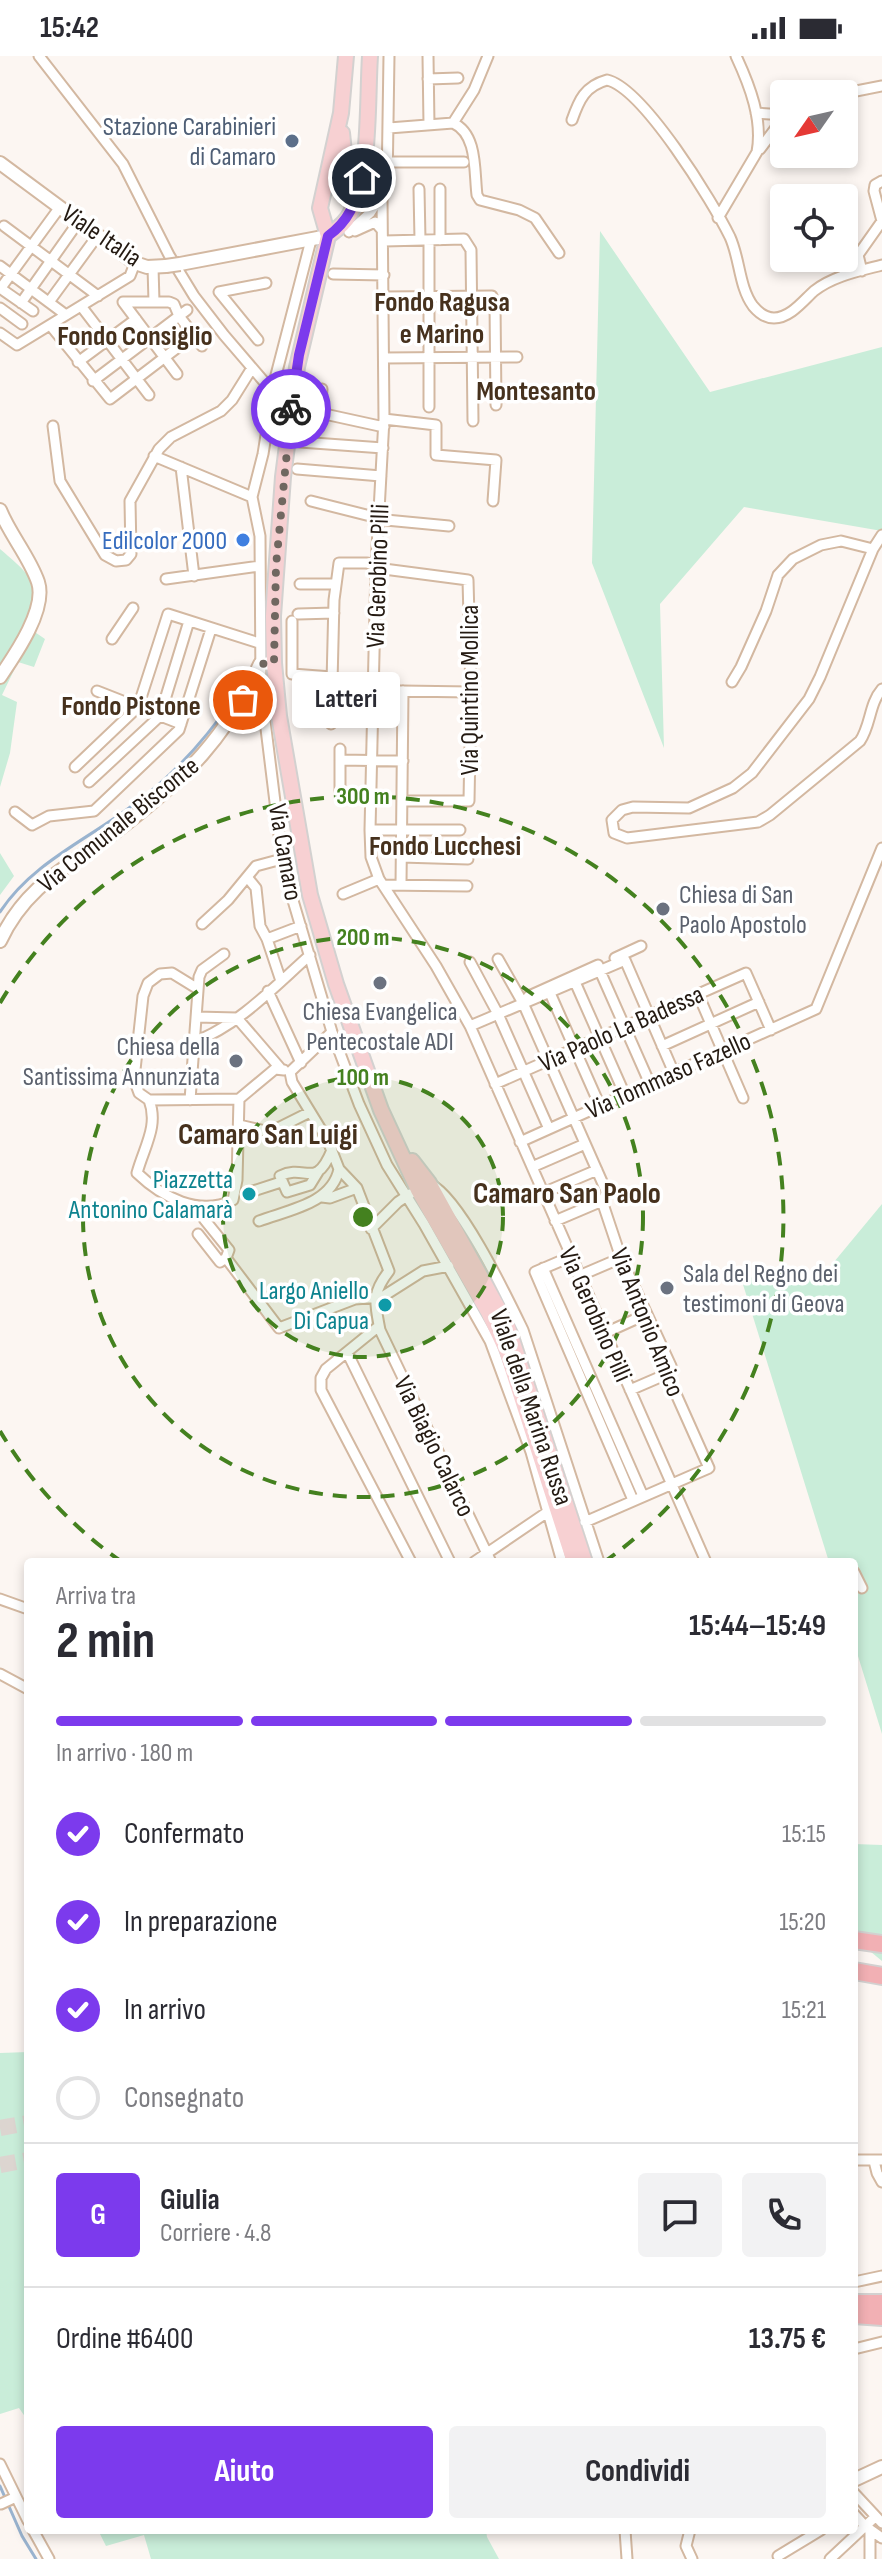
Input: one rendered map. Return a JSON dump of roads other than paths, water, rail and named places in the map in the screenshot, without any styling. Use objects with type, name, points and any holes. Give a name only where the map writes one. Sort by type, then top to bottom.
[{"type":"highway","points":[[858,1933],[882,1937]]},
{"type":"highway","points":[[858,1941],[882,1944]]},
{"type":"highway","points":[[858,1972],[882,1976]]},
{"type":"highway","points":[[858,2310],[882,2303]]},
{"type":"highway","points":[[858,2310],[882,2317]]},
{"type":"main road","points":[[311,240],[341,113],[346,56]]},
{"type":"main road","points":[[320,208],[328,236],[342,226],[350,214],[359,189],[370,56]]},
{"type":"main road","points":[[341,113],[344,152],[341,182],[348,194],[355,194],[359,189]]},
{"type":"main road","name":"Viale Italia","points":[[0,163],[60,207],[76,226],[94,240],[135,263],[160,266],[180,264],[328,236]]},
{"type":"main road","name":"Viale della Marina Russa","points":[[328,236],[304,330],[291,404],[267,664],[310,895],[336,984],[381,1110],[418,1190],[488,1312],[506,1350],[573,1558]]},
{"type":"main road","points":[[0,510],[36,577],[40,591],[35,614],[0,677]]},
{"type":"main road","name":"Via Comunale Bisconte","points":[[0,941],[14,917],[39,886],[125,825],[193,767],[267,664]]},
{"type":"main road","name":"Viale della Marina Russa","points":[[418,1190],[498,1304],[511,1334],[584,1558]]},
{"type":"main road","points":[[858,2479],[882,2467]]},
{"type":"street","points":[[39,56],[123,164],[181,276],[217,326],[272,391]]},
{"type":"street","name":"Via Gerobino Pilli","points":[[389,56],[388,176],[382,197],[384,423],[372,691],[371,857],[381,882],[436,966],[470,1026],[704,1558]]},
{"type":"street","points":[[428,56],[429,125]]},
{"type":"street","points":[[453,123],[474,90],[488,56]]},
{"type":"street","points":[[736,56],[756,113],[759,136],[757,152]]},
{"type":"street","points":[[428,79],[458,78]]},
{"type":"street","points":[[572,120],[584,92],[607,80],[619,84],[661,129],[718,218],[734,248],[746,292],[754,307],[765,316],[784,315],[822,285],[882,265]]},
{"type":"street","points":[[858,91],[882,86]]},
{"type":"street","points":[[756,113],[770,114]]},
{"type":"street","points":[[389,128],[453,123],[460,126],[471,143],[480,200],[519,210],[535,218],[559,253]]},
{"type":"street","points":[[718,218],[770,135]]},
{"type":"street","points":[[388,162],[464,162]]},
{"type":"street","points":[[862,271],[858,255],[882,221],[874,191],[875,185],[882,181]]},
{"type":"street","points":[[419,189],[429,296],[429,407]]},
{"type":"street","points":[[440,189],[440,240]]},
{"type":"street","points":[[349,232],[382,197]]},
{"type":"street","points":[[33,311],[0,288],[60,207]]},
{"type":"street","points":[[328,236],[375,222],[384,236],[424,240],[464,239],[471,250],[473,421]]},
{"type":"street","points":[[4,226],[98,296]]},
{"type":"street","points":[[21,303],[76,226]]},
{"type":"street","points":[[49,302],[94,240]]},
{"type":"street","name":"Via Camaro","points":[[311,240],[272,391],[263,454],[252,497],[259,520],[259,643],[267,664],[262,698],[282,859],[332,1032],[375,1140],[418,1190],[449,1266],[490,1341],[531,1452],[561,1558]]},
{"type":"street","points":[[0,333],[17,345],[130,276],[135,263]]},
{"type":"street","points":[[0,266],[66,315]]},
{"type":"street","points":[[154,302],[160,266]]},
{"type":"street","points":[[333,274],[384,275]]},
{"type":"street","points":[[258,340],[219,292],[266,283]]},
{"type":"street","points":[[384,297],[472,296],[494,299],[496,405]]},
{"type":"street","points":[[177,374],[123,302],[174,304],[183,313],[202,346]]},
{"type":"street","points":[[81,306],[149,395]]},
{"type":"street","points":[[0,308],[22,324]]},
{"type":"street","points":[[93,381],[183,313]]},
{"type":"street","points":[[78,362],[136,319]]},
{"type":"street","points":[[50,325],[110,399],[194,335]]},
{"type":"street","points":[[384,358],[517,357]]},
{"type":"street","points":[[53,426],[60,481],[102,552],[112,560],[126,560],[130,557],[130,501],[154,456],[171,437],[227,406],[252,368]]},
{"type":"street","points":[[322,389],[320,413],[384,423],[436,425],[436,455],[496,460],[493,501]]},
{"type":"street","points":[[300,442],[383,448]]},
{"type":"street","points":[[154,456],[252,497]]},
{"type":"street","points":[[181,467],[194,576]]},
{"type":"street","points":[[297,469],[381,476]]},
{"type":"street","points":[[311,501],[379,519],[449,526]]},
{"type":"street","points":[[882,535],[873,549],[809,699],[752,773],[720,795],[689,808],[633,807],[622,810],[612,820],[614,833],[627,838],[764,820],[860,741],[866,732],[874,701],[882,689]]},
{"type":"street","points":[[732,682],[766,611],[778,575],[793,559],[821,545],[841,541],[873,549]]},
{"type":"street","points":[[331,724],[334,613],[339,563],[376,566]]},
{"type":"street","points":[[166,579],[260,566]]},
{"type":"street","name":"Via Quintino Mollica","points":[[376,566],[468,580],[471,692],[469,801],[402,801]]},
{"type":"street","points":[[300,584],[336,584]]},
{"type":"street","points":[[112,639],[133,608]]},
{"type":"street","points":[[332,677],[292,674],[295,617],[334,613]]},
{"type":"street","points":[[75,767],[138,707],[168,614],[259,643]]},
{"type":"street","points":[[89,782],[160,716],[189,621]]},
{"type":"street","points":[[15,812],[32,825],[49,816],[94,811],[179,730],[211,629]]},
{"type":"street","points":[[332,690],[471,692]]},
{"type":"street","points":[[97,691],[181,724]]},
{"type":"street","points":[[401,885],[403,691]]},
{"type":"street","points":[[243,700],[255,696],[262,698]]},
{"type":"street","points":[[340,749],[340,791]]},
{"type":"street","points":[[340,760],[403,761]]},
{"type":"street","points":[[370,830],[460,830]]},
{"type":"street","name":"Via Tommaso Fazello","points":[[520,1142],[816,1009],[882,848]]},
{"type":"street","points":[[401,857],[468,859]]},
{"type":"street","points":[[202,924],[228,900],[256,866],[282,859]]},
{"type":"street","points":[[247,877],[256,888],[260,926],[281,981]]},
{"type":"street","points":[[343,894],[381,882],[467,886]]},
{"type":"street","points":[[267,939],[301,926]]},
{"type":"street","points":[[523,1003],[529,996],[641,946]]},
{"type":"street","points":[[190,1100],[202,970],[224,954]]},
{"type":"street","points":[[194,1042],[212,1035],[237,1018],[310,955]]},
{"type":"street","name":"Via Antonio Amico","points":[[498,959],[523,1003],[607,1193],[602,1201],[621,1258],[671,1366],[667,1374],[709,1468],[672,1484]]},
{"type":"street","points":[[470,1026],[625,960],[674,1073]]},
{"type":"street","points":[[470,962],[498,1014],[549,1129]]},
{"type":"street","points":[[600,971],[650,1084]]},
{"type":"street","points":[[198,989],[182,978],[167,973],[156,975],[145,987],[134,1079],[139,1093],[149,1100],[153,1109],[154,1125],[137,1173],[173,1199],[191,1206],[212,1206],[233,1200],[239,1099]]},
{"type":"street","name":"Via Paolo La Badessa","points":[[495,1084],[746,973],[759,1002]]},
{"type":"street","points":[[575,982],[625,1095]]},
{"type":"street","points":[[268,991],[301,1063]]},
{"type":"street","points":[[550,993],[600,1106]]},
{"type":"street","points":[[698,994],[743,1098]]},
{"type":"street","points":[[662,1046],[759,1002],[771,1030]]},
{"type":"street","points":[[196,1017],[237,1018],[285,1070],[333,1150],[339,1169],[357,1188],[389,1271],[377,1286],[376,1298]]},
{"type":"street","points":[[149,1100],[239,1099],[275,1069],[285,1070],[301,1063],[332,1032]]},
{"type":"street","points":[[239,1125],[270,1132],[310,1112]]},
{"type":"street","points":[[532,1167],[585,1144]]},
{"type":"street","points":[[318,1172],[280,1176],[287,1192],[310,1185],[325,1167],[333,1150]]},
{"type":"street","points":[[259,1221],[321,1197],[334,1184],[339,1169]]},
{"type":"street","points":[[543,1193],[597,1170]]},
{"type":"street","points":[[247,1193],[282,1184]]},
{"type":"street","points":[[321,1197],[330,1198],[357,1188]]},
{"type":"street","points":[[371,1229],[418,1190],[439,1188],[454,1206],[523,1330],[598,1558]]},
{"type":"street","points":[[555,1221],[602,1201]]},
{"type":"street","points":[[198,1234],[220,1262],[226,1258],[229,1250],[204,1219]]},
{"type":"street","points":[[570,1257],[543,1268],[638,1498]]},
{"type":"street","points":[[226,1258],[279,1328],[355,1299],[376,1298],[423,1271],[449,1266]]},
{"type":"street","points":[[579,1276],[621,1258]]},
{"type":"street","name":"Via Biagio Calarco","points":[[376,1298],[377,1329],[489,1558]]},
{"type":"street","points":[[605,1333],[647,1314]]},
{"type":"street","points":[[377,1329],[323,1374],[321,1390],[409,1558]]},
{"type":"street","points":[[347,1352],[448,1558]]},
{"type":"street","points":[[630,1390],[667,1374]]},
{"type":"street","points":[[585,1522],[672,1484]]},
{"type":"street","points":[[489,1558],[549,1511]]},
{"type":"street","points":[[858,1580],[862,1588]]},
{"type":"street","points":[[0,1599],[24,1608]]},
{"type":"street","points":[[0,1674],[24,1687]]},
{"type":"street","points":[[878,2160],[882,2182]]},
{"type":"street","points":[[858,2281],[882,2276]]},
{"type":"street","points":[[858,2348],[881,2344]]},
{"type":"street","points":[[0,2464],[24,2513]]},
{"type":"street","points":[[1,2504],[16,2497]]},
{"type":"street","points":[[830,2559],[879,2520],[858,2497]]},
{"type":"street","points":[[858,2518],[882,2538]]},
{"type":"street","points":[[867,2528],[870,2559]]},
{"type":"street","points":[[35,2534],[49,2559]]},
{"type":"street","points":[[625,2534],[627,2559]]},
{"type":"street","points":[[689,2534],[686,2546],[692,2559]]},
{"type":"street","points":[[778,2556],[814,2534]]},
{"type":"waterway","points":[[0,912],[44,866],[162,782],[200,742],[234,698]]},
{"type":"waterway","points":[[0,2486],[36,2559]]},
{"type":"tunnel","points":[[0,2128],[24,2124]]},
{"type":"tunnel","points":[[0,2165],[24,2161]]},
{"type":"place","name":"Stazione Carabinieri di Camaro","points":[[292,141]]},
{"type":"place","name":"Edilcolor 2000","points":[[243,540]]},
{"type":"place","name":"Latteri","points":[[243,700]]},
{"type":"place","name":"Chiesa di San Paolo Apostolo","points":[[663,909]]},
{"type":"place","name":"Chiesa Evangelica Pentecostale ADI","points":[[380,983]]},
{"type":"place","name":"Chiesa della Santissima Annunziata","points":[[236,1061]]},
{"type":"place","name":"Piazzetta Antonino Calamarà","points":[[249,1194]]},
{"type":"place","name":"Sala del Regno dei testimoni di Geova","points":[[667,1288]]},
{"type":"place","name":"Largo Aniello Di Capua","points":[[385,1305]]},
{"type":"district","name":"Fondo Ragusa e Marino","points":[[442,317]]},
{"type":"district","name":"Fondo Consiglio","points":[[135,335]]},
{"type":"district","name":"Montesanto","points":[[536,390]]},
{"type":"district","name":"Fondo Pistone","points":[[131,705]]},
{"type":"district","name":"Fondo Lucchesi","points":[[445,845]]},
{"type":"district","name":"Camaro San Luigi","points":[[268,1134]]},
{"type":"district","name":"Camaro San Paolo","points":[[567,1193]]}]
